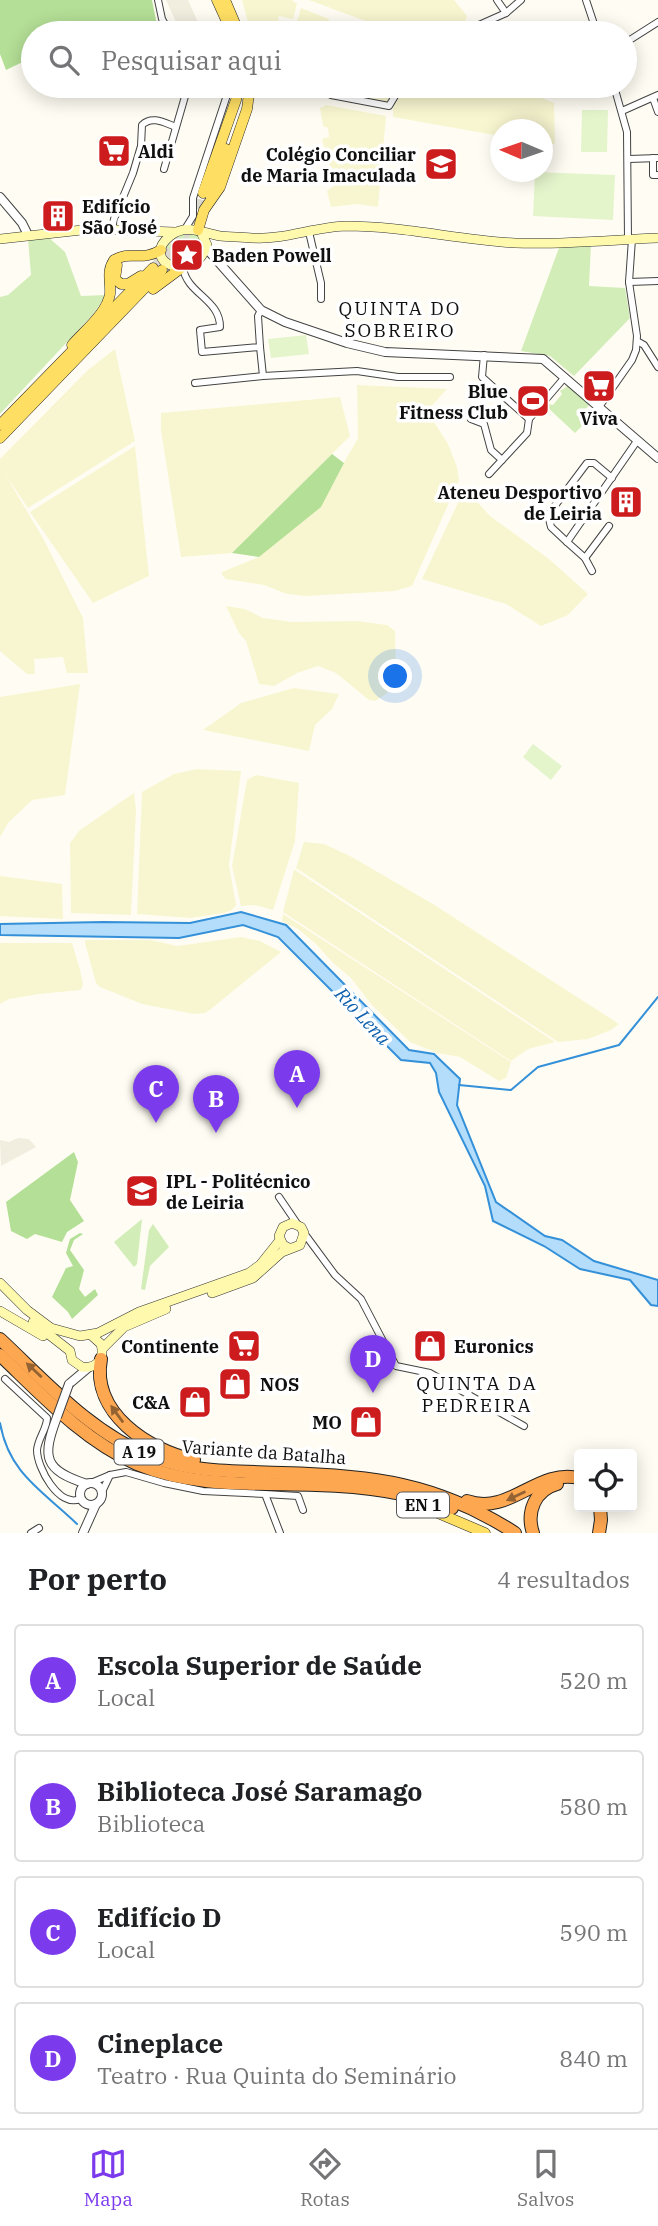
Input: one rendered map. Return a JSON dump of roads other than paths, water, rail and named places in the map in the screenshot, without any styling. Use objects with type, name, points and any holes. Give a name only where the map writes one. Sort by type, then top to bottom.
[{"type":"highway","name":"Variante da Batalha","points":[[0,1339],[97,1427],[137,1451],[173,1464],[205,1469],[384,1479],[440,1495],[480,1512],[515,1533]]},
{"type":"highway","points":[[102,1354],[100,1379],[111,1406],[131,1430],[158,1449],[210,1463],[316,1474]]},
{"type":"highway","name":"Variante da Batalha","points":[[0,1355],[80,1429],[127,1459],[160,1472],[184,1479],[211,1482],[357,1487],[396,1492],[461,1512],[501,1533]]},
{"type":"highway","points":[[0,1365],[31,1385]]},
{"type":"highway","points":[[440,1495],[491,1504],[509,1500],[551,1478],[574,1477]]},
{"type":"highway","points":[[533,1533],[530,1516],[532,1506],[541,1493],[562,1483],[574,1484]]},
{"type":"highway","points":[[599,1533],[600,1512]]},
{"type":"highway","points":[[606,1533],[607,1512]]},
{"type":"main road","points":[[217,0],[227,21]]},
{"type":"main road","points":[[225,0],[234,21]]},
{"type":"main road","points":[[202,195],[235,98]]},
{"type":"main road","points":[[202,195],[243,98]]},
{"type":"main road","points":[[206,246],[200,231],[204,210],[220,187],[247,109],[247,98]]},
{"type":"main road","points":[[0,239],[29,234],[113,229],[200,231],[219,236],[270,238],[347,226],[512,242],[658,238]]},
{"type":"main road","points":[[45,380],[52,367],[106,303],[110,293],[109,269],[114,260],[127,255],[149,257],[162,248],[168,238],[181,230]]},
{"type":"main road","points":[[0,438],[161,268],[162,248],[150,231]]},
{"type":"main road","points":[[34,404],[58,385],[156,285],[199,258],[206,246],[219,236]]},
{"type":"main road","points":[[0,425],[161,268],[181,269]]},
{"type":"main road","points":[[0,1283],[40,1321],[56,1331],[80,1336],[91,1335],[139,1312],[249,1273],[260,1265],[280,1240],[281,1230],[286,1225],[292,1223],[301,1229],[300,1245],[278,1255],[253,1278],[138,1320],[114,1335],[97,1364],[88,1368],[79,1366],[0,1291]]},
{"type":"main road","points":[[280,1240],[289,1248]]},
{"type":"main road","points":[[0,1311],[54,1340]]},
{"type":"main road","points":[[91,1335],[99,1340],[102,1354]]},
{"type":"main road","points":[[71,1356],[73,1342],[80,1336]]},
{"type":"main road","name":"EN 1","points":[[357,1487],[417,1503],[485,1533]]},
{"type":"street","points":[[158,0],[163,21]]},
{"type":"street","points":[[497,0],[506,13]]},
{"type":"street","points":[[488,21],[506,13],[521,0]]},
{"type":"street","points":[[586,0],[593,21]]},
{"type":"street","points":[[637,35],[658,22]]},
{"type":"street","points":[[622,111],[655,97],[658,113]]},
{"type":"street","points":[[164,169],[186,98]]},
{"type":"street","points":[[350,98],[389,106],[394,98]]},
{"type":"street","points":[[598,407],[632,360],[637,341],[629,282],[627,132],[618,98]]},
{"type":"street","points":[[113,229],[114,219],[134,173],[141,146],[142,125],[153,120],[176,127]]},
{"type":"street","points":[[629,159],[655,158],[653,175],[658,175]]},
{"type":"street","points":[[202,195],[199,201],[204,210]]},
{"type":"street","points":[[181,230],[192,216],[202,195]]},
{"type":"street","points":[[0,197],[29,234]]},
{"type":"street","points":[[309,232],[321,283],[321,299]]},
{"type":"street","points":[[206,246],[261,310],[285,321],[377,352],[543,359],[658,458]]},
{"type":"street","points":[[199,258],[219,261]]},
{"type":"street","points":[[181,269],[187,283],[214,307],[220,317],[220,327],[200,330],[202,352],[260,347]]},
{"type":"street","points":[[629,282],[658,281]]},
{"type":"street","points":[[261,310],[258,316],[264,376]]},
{"type":"street","points":[[637,341],[644,345],[658,367]]},
{"type":"street","points":[[484,355],[482,377],[529,419]]},
{"type":"street","points":[[195,383],[357,370],[398,377],[450,377]]},
{"type":"street","points":[[489,474],[527,433],[529,419],[565,377]]},
{"type":"street","points":[[471,419],[484,424],[489,447],[502,460]]},
{"type":"street","points":[[567,542],[637,441]]},
{"type":"street","points":[[592,572],[585,558],[549,523],[548,515],[587,463],[594,463],[612,478]]},
{"type":"street","points":[[585,558],[609,526]]},
{"type":"street","points":[[279,1196],[339,1280],[361,1299],[396,1366],[430,1373],[524,1426]]},
{"type":"street","points":[[286,1225],[289,1211]]},
{"type":"street","points":[[300,1245],[313,1247]]},
{"type":"street","points":[[71,1356],[74,1374],[48,1441],[47,1451],[50,1462],[70,1478],[82,1498],[86,1521]]},
{"type":"street","points":[[74,1374],[88,1368]]},
{"type":"street","points":[[5,1379],[47,1418],[37,1446],[41,1468],[62,1497],[72,1501],[82,1498],[96,1504]]},
{"type":"street","points":[[82,1498],[89,1483],[110,1475],[130,1473],[183,1488],[298,1496],[303,1510]]},
{"type":"street","points":[[83,1533],[86,1521],[102,1497],[110,1475]]},
{"type":"street","points":[[70,1478],[98,1486],[102,1492]]},
{"type":"street","points":[[265,1494],[280,1533]]},
{"type":"street","points":[[30,1533],[40,1528]]},
{"type":"water","name":"Rio Lena","points":[[241,912],[286,925],[409,1050],[434,1054],[460,1079],[457,1105],[496,1202],[545,1236],[562,1240],[594,1261],[658,1280],[658,1306],[651,1305],[630,1280],[580,1269],[544,1246],[493,1221],[485,1186],[439,1092],[436,1073],[430,1063],[401,1060],[278,937],[243,925],[179,938],[0,935],[0,924],[190,923]]},
{"type":"waterway","points":[[459,1085],[511,1090],[538,1067],[619,1045],[658,997]]},
{"type":"waterway","points":[[0,1423],[4,1441],[19,1469],[77,1524]]},
{"type":"tunnel","points":[[153,268],[184,235],[195,216],[203,193]]},
{"type":"tunnel","points":[[163,270],[192,236]]},
{"type":"place","name":"Aldi","points":[[114,151]]},
{"type":"place","name":"Colégio Conciliar de Maria Imaculada","points":[[441,164]]},
{"type":"place","name":"Edifício São José","points":[[58,216]]},
{"type":"place","name":"Baden Powell","points":[[187,255]]},
{"type":"place","name":"Viva","points":[[599,386]]},
{"type":"place","name":"Blue Fitness Club","points":[[533,401]]},
{"type":"place","name":"Ateneu Desportivo de Leiria","points":[[626,502]]},
{"type":"place","name":"Escola Superior de Saúde","points":[[297,1108]]},
{"type":"place","name":"Edifício D","points":[[156,1123]]},
{"type":"place","name":"Biblioteca José Saramago","points":[[216,1133]]},
{"type":"place","name":"IPL - Politécnico de Leiria","points":[[142,1191]]},
{"type":"place","name":"Continente","points":[[244,1346]]},
{"type":"place","name":"Euronics","points":[[430,1346]]},
{"type":"place","name":"NOS","points":[[235,1384]]},
{"type":"place","name":"Cineplace","points":[[373,1393]]},
{"type":"place","name":"C&A","points":[[195,1402]]},
{"type":"place","name":"MO","points":[[366,1422]]},
{"type":"district","name":"QUINTA DO SOBREIRO","points":[[400,319]]},
{"type":"district","name":"QUINTA DA PEDREIRA","points":[[477,1394]]}]
